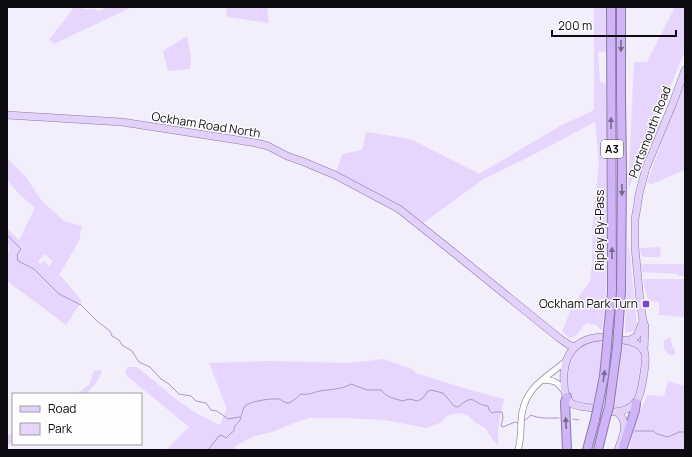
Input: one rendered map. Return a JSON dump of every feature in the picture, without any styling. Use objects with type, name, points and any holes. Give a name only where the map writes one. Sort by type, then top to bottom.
[{"type":"highway","name":"Ripley By-Pass","points":[[587,450],[595,420],[595,407],[604,376],[607,346],[605,334],[612,292],[612,7]]},
{"type":"highway","name":"Ripley By-Pass","points":[[598,450],[605,421],[613,410],[617,348],[623,338],[621,291],[621,7]]},
{"type":"highway","points":[[566,394],[567,450]]},
{"type":"highway","points":[[621,449],[635,410],[636,403]]},
{"type":"main road","name":"Portsmouth Road","points":[[636,403],[643,381],[646,355],[644,350],[646,333],[643,321],[635,247],[635,219],[639,194],[646,168],[671,109],[685,70]]},
{"type":"main road","name":"Ockham Road North","points":[[7,115],[122,122],[268,146],[287,156],[335,175],[398,210],[453,252],[559,338],[575,347]]},
{"type":"main road","points":[[623,338],[637,336],[643,321]]},
{"type":"main road","points":[[595,407],[575,405],[566,394],[564,374],[566,359],[581,342],[605,334]]},
{"type":"main road","name":"Ockham Road North","points":[[559,338],[565,347],[566,359]]},
{"type":"main road","points":[[623,338],[640,345],[644,350]]},
{"type":"main road","points":[[613,410],[625,410],[636,403]]},
{"type":"main road","points":[[613,410],[622,417],[625,426],[621,449]]},
{"type":"street","points":[[518,450],[522,413],[530,392],[566,359]]},
{"type":"street","points":[[543,380],[555,381],[560,385],[566,394]]},
{"type":"green space","points":[[74,7],[82,7],[82,9],[93,9],[99,11],[106,7],[132,7],[54,44],[49,39]]},
{"type":"green space","points":[[226,7],[267,7],[269,23],[227,17]]},
{"type":"green space","points":[[594,7],[606,7],[606,52],[598,52],[600,82],[606,83],[605,308],[602,331],[596,325],[586,323],[576,336],[569,338],[562,331],[573,305],[590,281],[593,218],[599,164],[595,122],[484,179],[419,226],[407,216],[335,175],[342,154],[362,150],[366,132],[411,139],[479,174],[560,126],[594,110]]},
{"type":"green space","points":[[675,7],[685,7],[685,51],[628,190],[634,62],[647,62]]},
{"type":"green space","points":[[187,36],[191,58],[190,69],[168,71],[163,51]]},
{"type":"green space","points":[[685,81],[685,170],[652,184],[647,183],[671,116]]},
{"type":"green space","points":[[8,159],[25,176],[42,201],[64,221],[82,226],[79,241],[54,284],[60,275],[82,301],[66,325],[7,281],[7,253],[10,250],[7,242],[7,228],[19,240],[35,208],[19,194],[7,180]],"holes":[[[45,254],[53,262],[49,266],[44,261],[40,264],[38,261]]]},
{"type":"green space","points":[[628,237],[637,325],[634,331],[625,333]]},
{"type":"green space","points":[[660,247],[661,256],[644,257],[641,254],[640,248]]},
{"type":"green space","points":[[641,264],[685,264],[685,276],[678,276],[677,274],[642,272]]},
{"type":"green space","points":[[643,279],[685,279],[685,317],[659,315],[659,302],[648,301]]},
{"type":"green space","points":[[669,337],[671,338],[672,346],[675,349],[675,354],[672,356],[664,348],[664,341]]},
{"type":"green space","points":[[602,340],[600,367],[592,407],[574,403],[568,394],[567,389],[567,364],[574,351],[586,343]]},
{"type":"green space","points":[[623,342],[634,346],[640,351],[642,362],[633,402],[630,405],[614,410]]},
{"type":"green space","points":[[383,359],[412,369],[416,373],[504,399],[498,428],[498,445],[485,428],[476,423],[467,415],[459,413],[448,415],[442,422],[427,428],[384,420],[309,418],[272,432],[255,436],[237,445],[233,450],[166,450],[189,427],[128,377],[125,372],[128,367],[137,367],[181,403],[198,414],[220,425],[227,409],[209,363],[269,361],[350,363]]},
{"type":"green space","points":[[100,370],[102,372],[96,383],[87,393],[78,393],[89,385],[94,371]]},
{"type":"green space","points":[[668,381],[685,386],[685,450],[629,450],[635,424],[647,395],[664,396]]},
{"type":"green space","points":[[12,432],[12,443],[7,446],[7,435],[11,434]]},
{"type":"waterway","points":[[7,235],[21,249],[17,255],[18,261],[34,269],[59,294],[81,305],[97,321],[110,331],[112,336],[132,351],[139,362],[150,367],[161,379],[169,384],[179,394],[191,396],[196,401],[206,403],[211,410],[217,411],[228,419],[240,417]]},
{"type":"waterway","points":[[208,450],[219,436],[221,435],[226,438],[234,431],[235,426],[240,420],[244,407],[248,404],[262,400],[276,399],[288,403],[293,401],[301,394],[309,394],[351,384],[367,390],[381,390],[386,395],[403,401],[409,399],[418,401],[431,390],[443,393],[454,406],[458,407],[468,400],[473,400],[488,406],[492,413],[502,412],[503,418],[501,426],[503,427],[515,422],[519,424]]},
{"type":"waterway","points":[[523,422],[531,415],[541,418],[559,418]]},
{"type":"waterway","points":[[573,419],[579,420]]},
{"type":"waterway","points":[[635,431],[653,431],[657,434],[668,437],[679,432],[685,432]]},
{"type":"place","name":"Ockham Park Turn","points":[[646,304]]}]
